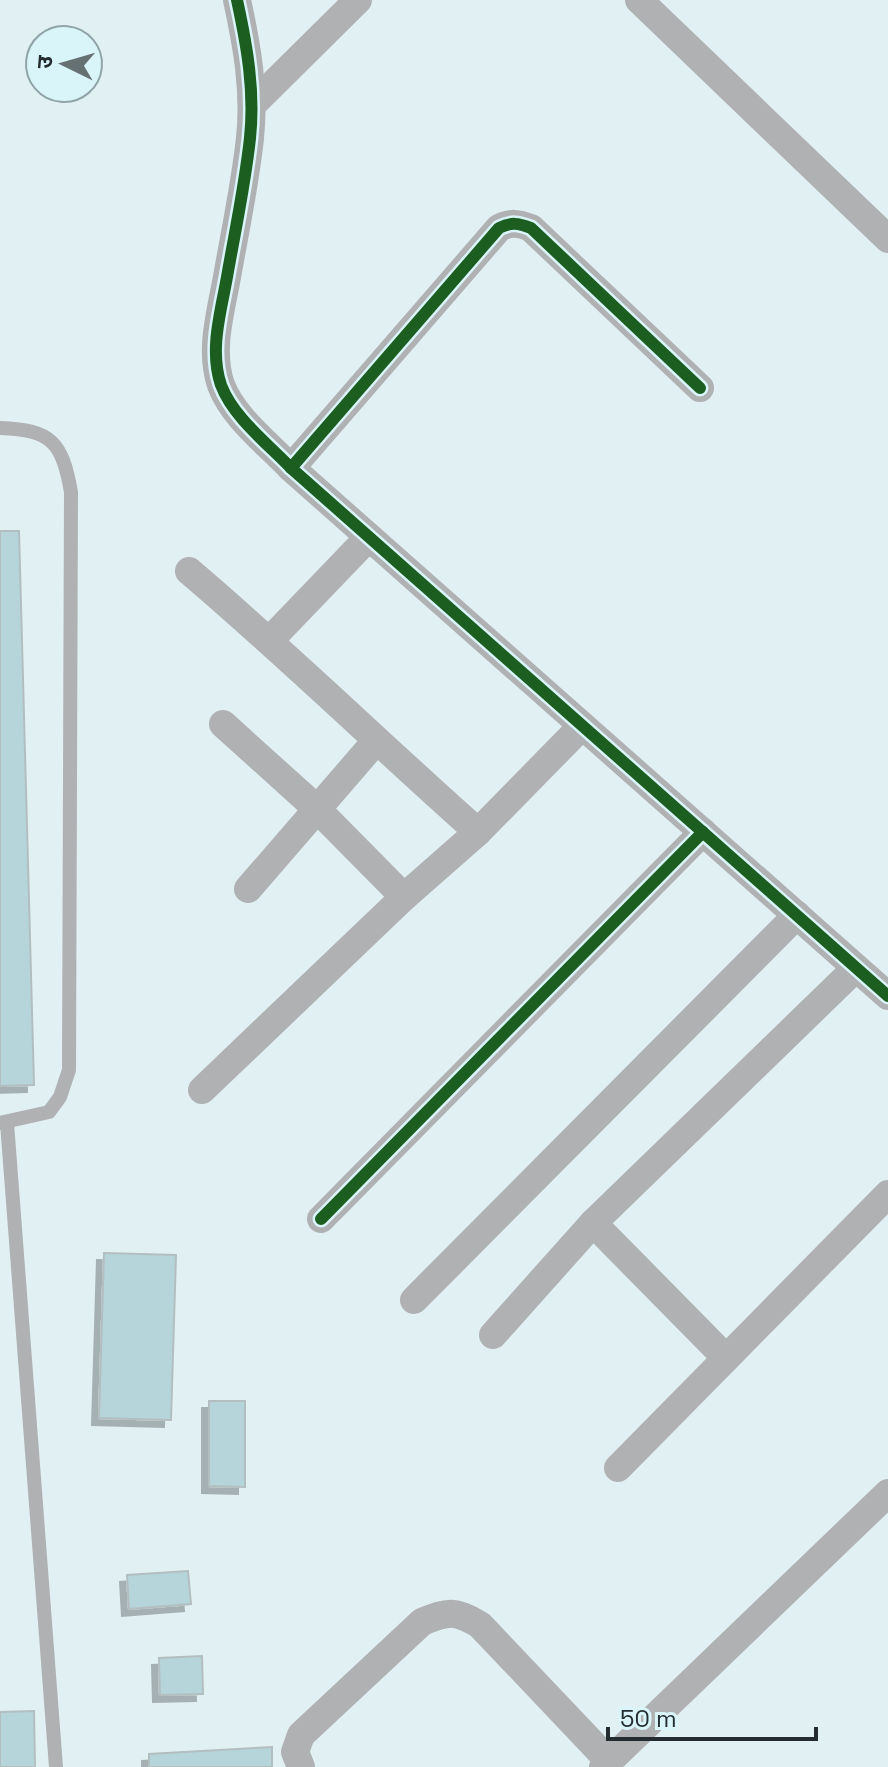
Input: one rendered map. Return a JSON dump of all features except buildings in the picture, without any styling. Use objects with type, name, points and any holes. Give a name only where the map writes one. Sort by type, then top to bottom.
[{"type":"street","points":[[237,0],[253,104],[244,183],[217,335],[216,361],[228,401],[291,468],[888,996]]},
{"type":"street","points":[[253,104],[358,0]]},
{"type":"street","points":[[639,0],[888,239]]},
{"type":"street","points":[[291,468],[499,228],[507,224],[517,223],[531,228],[700,388]]},
{"type":"street","points":[[270,640],[369,537]]},
{"type":"street","points":[[189,571],[270,640],[478,832]]},
{"type":"street","points":[[223,724],[316,808],[404,897]]},
{"type":"street","points":[[202,1090],[404,897],[478,832],[582,726]]},
{"type":"street","points":[[248,889],[376,741]]},
{"type":"street","points":[[321,1219],[703,832]]},
{"type":"street","points":[[414,1300],[797,915]]},
{"type":"street","points":[[493,1335],[593,1223],[856,968]]},
{"type":"street","points":[[618,1468],[888,1194]]},
{"type":"street","points":[[593,1223],[726,1358]]},
{"type":"street","points":[[301,1767],[295,1752],[301,1735],[422,1622],[442,1614],[461,1613],[480,1625],[606,1764],[888,1493]]},
{"type":"lane","points":[[0,428],[23,429],[46,435],[67,468],[71,492],[69,1070],[60,1097],[49,1112],[4,1123],[56,1767]]},
{"type":"cycle path","points":[[237,0],[249,69],[251,120],[216,344],[218,372],[226,397],[252,429],[291,468],[888,996]]},
{"type":"cycle path","points":[[291,468],[499,228],[507,225],[531,228],[700,388]]},
{"type":"cycle path","points":[[321,1219],[703,832]]}]
